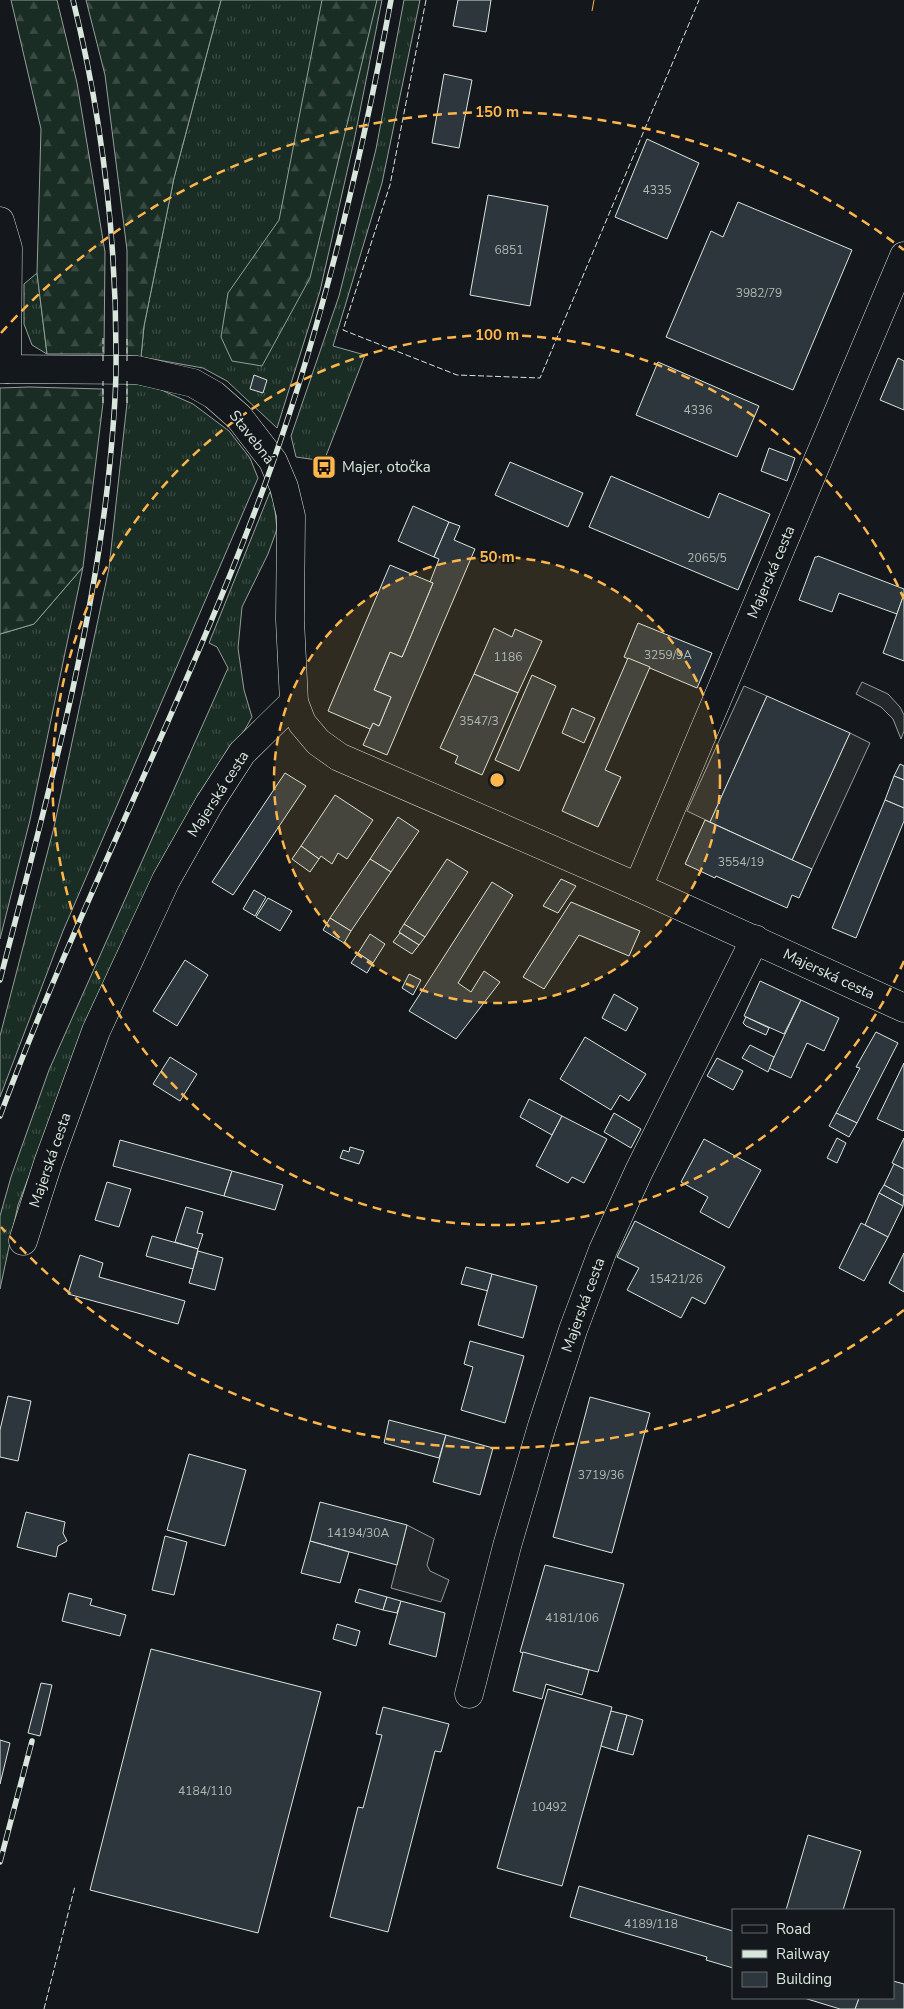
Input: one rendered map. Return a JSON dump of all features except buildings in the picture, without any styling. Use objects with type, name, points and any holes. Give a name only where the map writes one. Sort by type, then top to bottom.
[{"type":"street","points":[[0,221],[8,248],[4,369]]},
{"type":"street","name":"Majerská cesta","points":[[638,887],[904,256]]},
{"type":"street","name":"Stavebná","points":[[4,369],[137,370],[193,383],[214,395],[239,417],[273,461],[284,486],[292,516],[290,620],[294,702]]},
{"type":"street","name":"Majerská cesta","points":[[22,1241],[96,1031],[166,880],[208,804],[242,753],[294,702],[302,723],[318,742],[339,757],[638,887],[904,1008]]},
{"type":"street","name":"Majerská cesta","points":[[469,1694],[507,1546],[542,1426],[573,1330],[600,1258],[639,1171],[755,939]]},
{"type":"green space","points":[[11,0],[57,0],[77,83],[105,252],[104,354],[47,354],[37,273],[41,129]]},
{"type":"green space","points":[[86,0],[221,0],[174,178],[144,326],[141,357],[127,356],[127,250],[105,75]]},
{"type":"green space","points":[[221,0],[382,0],[354,141],[320,291],[277,428],[227,381],[203,368],[141,357],[144,326],[174,178]]},
{"type":"green space","points":[[322,0],[377,0],[310,278],[262,366],[232,361],[221,337],[228,293],[279,220]]},
{"type":"green space","points":[[404,0],[420,0],[382,183],[333,346],[365,355],[324,461],[296,457],[291,436],[339,296],[376,149]]},
{"type":"green space","points":[[37,273],[47,354],[32,345],[24,324],[24,284]]},
{"type":"green space","points":[[127,382],[157,388],[193,404],[229,431],[250,458],[258,478],[63,931],[0,1097],[0,1036],[54,827],[109,568],[127,403]]},
{"type":"green space","points":[[0,388],[103,389],[103,403],[83,567],[34,624],[0,634]]},
{"type":"green space","points":[[270,492],[274,502],[277,529],[268,554],[242,607],[238,648],[244,690],[252,717],[101,987],[18,1205],[0,1289],[0,1216],[11,1177],[49,1070],[228,668],[217,647],[209,643]]},
{"type":"green space","points":[[83,567],[30,820],[0,939],[0,634],[34,624]]},
{"type":"shaded area","points":[[862,682],[888,694],[900,707],[904,715],[904,731],[901,739],[893,719],[881,707],[856,694]]},
{"type":"shaded area","points":[[744,686],[767,696],[710,822],[687,811]]},
{"type":"shaded area","points":[[850,733],[870,743],[812,869],[792,860]]},
{"type":"shaded area","points":[[407,1525],[434,1539],[427,1565],[430,1571],[449,1580],[441,1602],[391,1588]]},
{"type":"railway","points":[[0,980],[50,787],[79,658],[102,528],[114,414],[116,320],[111,228],[93,91],[73,0]]},
{"type":"railway","points":[[0,1116],[66,952],[209,627],[273,462],[310,348],[341,233],[368,117],[391,0]]},
{"type":"railway","points":[[0,1862],[32,1741]]},
{"type":"fence","points":[[426,0],[390,185],[343,330],[457,375],[540,378],[699,0]]},
{"type":"fence","points":[[103,338],[103,361]]},
{"type":"fence","points":[[127,339],[127,361]]},
{"type":"fence","points":[[103,381],[103,403]]},
{"type":"fence","points":[[127,381],[127,403]]},
{"type":"fence","points":[[44,2009],[75,1886]]},
{"type":"power","points":[[592,11],[594,0]]},
{"type":"place","name":"Majer, otočka","points":[[324,467]]}]
